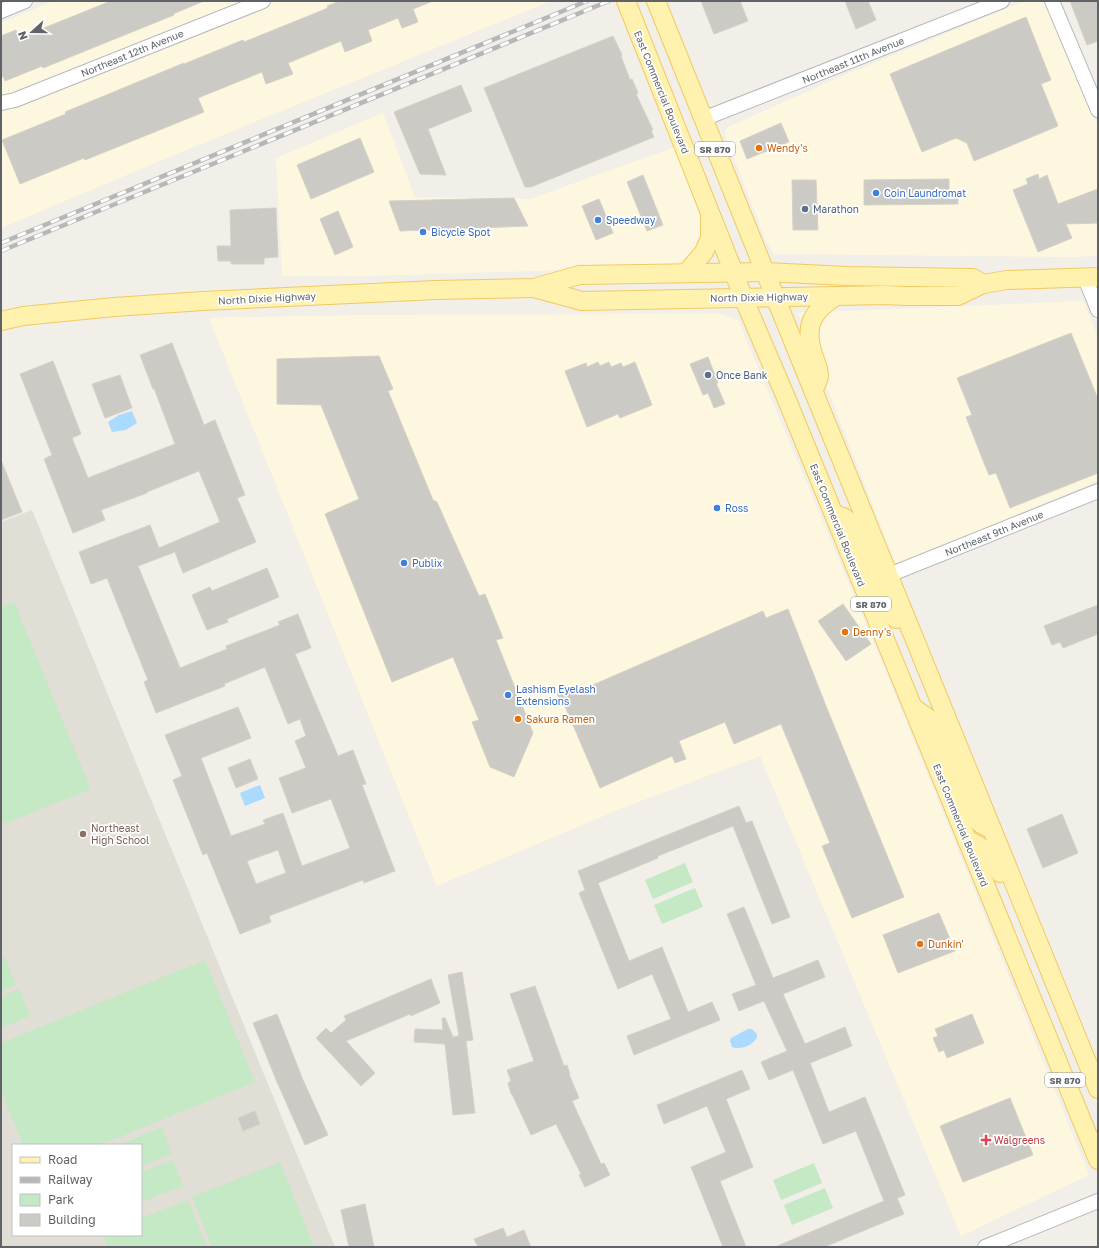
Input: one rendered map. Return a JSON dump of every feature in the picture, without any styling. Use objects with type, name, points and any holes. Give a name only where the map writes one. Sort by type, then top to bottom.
[{"type":"main road","name":"East Commercial Boulevard","points":[[626,1],[734,273],[742,297],[780,383],[1098,1160]]},
{"type":"main road","name":"SR 870","points":[[656,1],[1098,1089]]},
{"type":"main road","points":[[686,273],[704,252],[710,238],[710,213]]},
{"type":"main road","name":"North Dixie Highway","points":[[1,321],[23,316],[101,308],[211,301],[436,290],[534,288],[579,275],[765,272],[847,276],[973,278],[983,284]]},
{"type":"main road","name":"North Dixie Highway","points":[[534,288],[582,302],[742,297],[886,295],[958,296],[983,284],[1007,280],[1092,278]]},
{"type":"main road","points":[[814,391],[819,376],[810,344],[809,330],[812,319],[822,306],[836,296]]},
{"type":"main road","points":[[834,514],[843,517],[851,524],[856,530],[871,562],[880,571],[889,575]]},
{"type":"main road","points":[[860,578],[870,582],[886,599],[915,664],[925,675],[930,675]]},
{"type":"main road","points":[[912,706],[935,725],[970,812],[983,826],[992,828]]},
{"type":"main road","points":[[967,840],[982,847],[992,856],[1032,950],[1037,958],[1050,971]]},
{"type":"street","points":[[1,11],[26,1]]},
{"type":"street","name":"Northeast 12th Avenue","points":[[1,103],[21,97],[263,1]]},
{"type":"street","name":"Northeast 11th Avenue","points":[[703,119],[1002,1]]},
{"type":"street","points":[[1052,1],[1098,110]]},
{"type":"street","points":[[1092,278],[1098,310]]},
{"type":"street","name":"Northeast 9th Avenue","points":[[889,575],[1098,491]]},
{"type":"street","points":[[989,1247],[1098,1201]]},
{"type":"shaded area","points":[[53,1],[551,1],[169,157],[1,228],[1,23]]},
{"type":"shaded area","points":[[1025,1],[1046,1],[1098,127],[1098,255],[1078,257],[774,254],[766,241],[724,133],[728,127],[847,74]]},
{"type":"shaded area","points":[[383,113],[415,197],[530,199],[675,147],[708,239],[688,264],[674,267],[367,276],[282,276],[276,158]]},
{"type":"shaded area","points":[[1083,301],[1098,337],[1098,481],[896,565],[798,313]]},
{"type":"shaded area","points":[[721,314],[738,320],[887,674],[1089,1175],[961,1236],[760,756],[625,807],[437,886],[209,318],[362,315]]},
{"type":"shaded area","name":"Northeast High School","points":[[32,510],[335,1247],[1,1247],[1,522]]},
{"type":"green space","points":[[14,602],[91,789],[4,824],[1,816],[1,607]]},
{"type":"green space","points":[[685,863],[693,882],[653,899],[645,880]]},
{"type":"green space","points":[[695,888],[703,907],[662,924],[654,905]]},
{"type":"green space","points":[[5,957],[16,985],[1,991],[1,959]]},
{"type":"green space","points":[[205,960],[255,1082],[101,1144],[23,1144],[1,1091],[1,1043]]},
{"type":"green space","points":[[19,989],[30,1016],[1,1028],[1,997]]},
{"type":"green space","points":[[162,1127],[172,1154],[142,1166],[142,1144],[121,1144]]},
{"type":"green space","points":[[173,1160],[183,1186],[142,1202],[142,1172]]},
{"type":"green space","points":[[280,1162],[314,1247],[212,1247],[192,1197]]},
{"type":"green space","points":[[814,1163],[822,1183],[781,1200],[773,1180]]},
{"type":"green space","points":[[825,1188],[833,1208],[792,1225],[784,1205]]},
{"type":"green space","points":[[188,1200],[207,1247],[108,1247],[103,1236],[142,1236],[142,1218]]},
{"type":"water","points":[[132,411],[137,423],[126,430],[112,432],[108,422],[119,415]]},
{"type":"water","points":[[260,785],[265,798],[245,806],[240,793]]},
{"type":"water","points":[[748,1029],[752,1029],[757,1034],[755,1041],[748,1046],[739,1048],[732,1047],[730,1041],[731,1038]]},
{"type":"building","points":[[111,1],[204,1],[173,14],[174,15],[43,68],[42,66],[5,81],[3,76],[1,77],[1,36],[16,30],[19,38]]},
{"type":"building","points":[[340,1],[433,1],[413,9],[418,22],[402,28],[398,18],[368,30],[372,41],[345,52],[341,41],[288,63],[293,74],[266,84],[262,72],[198,98],[204,112],[85,160],[84,158],[20,184],[2,140],[66,114],[65,112],[184,63],[243,40],[244,42],[328,8],[327,6]]},
{"type":"building","points":[[701,1],[740,1],[748,21],[714,34]]},
{"type":"building","points":[[845,1],[868,1],[876,20],[856,29]]},
{"type":"building","points":[[1070,1],[1098,1],[1098,41],[1087,45]]},
{"type":"building","points":[[1026,17],[1051,80],[1041,84],[1058,126],[974,161],[967,143],[956,138],[922,152],[890,74]]},
{"type":"building","points":[[613,36],[622,55],[621,56],[630,80],[632,79],[638,93],[636,94],[653,130],[651,131],[654,137],[531,187],[525,187],[484,88]]},
{"type":"building","points":[[461,85],[472,111],[428,129],[446,175],[420,174],[394,112]]},
{"type":"building","points":[[781,123],[789,142],[747,159],[740,141]]},
{"type":"building","points":[[360,138],[374,172],[311,199],[297,165]]},
{"type":"building","points":[[1038,174],[1039,179],[1047,175],[1058,204],[1098,189],[1098,223],[1066,224],[1072,238],[1038,252],[1013,190],[1028,184],[1026,179]]},
{"type":"building","points":[[643,175],[663,225],[647,231],[627,182]]},
{"type":"building","points":[[949,179],[949,191],[958,191],[958,204],[864,205],[864,180]]},
{"type":"building","points":[[792,180],[816,180],[818,230],[793,230]]},
{"type":"building","points":[[514,198],[528,226],[400,231],[389,201]]},
{"type":"building","points":[[599,199],[613,233],[596,240],[582,206]]},
{"type":"building","points":[[276,208],[278,257],[264,258],[264,264],[231,264],[231,261],[218,261],[217,246],[231,246],[230,210]]},
{"type":"building","points":[[338,211],[353,247],[335,255],[320,219]]},
{"type":"building","points":[[1071,333],[1098,399],[1098,473],[1010,508],[996,473],[989,475],[986,468],[966,417],[972,415],[957,378]]},
{"type":"building","points":[[172,343],[204,425],[215,420],[245,495],[237,498],[256,542],[183,573],[175,552],[138,566],[180,668],[227,649],[226,646],[280,625],[278,622],[298,614],[311,648],[295,654],[338,756],[353,750],[366,784],[362,785],[395,871],[364,883],[363,880],[269,916],[271,922],[240,934],[207,853],[203,855],[173,780],[182,776],[165,735],[238,707],[251,738],[201,758],[231,836],[265,824],[263,820],[283,813],[302,866],[350,848],[331,799],[292,813],[279,778],[306,768],[295,741],[306,736],[300,719],[288,724],[265,667],[224,684],[225,686],[156,713],[144,682],[148,680],[107,578],[91,584],[79,552],[150,525],[159,548],[220,522],[199,471],[147,493],[101,510],[105,520],[73,533],[44,459],[52,455],[20,374],[53,361],[81,434],[72,438],[88,478],[175,444],[140,355]],"holes":[[[278,850],[286,873],[256,884],[247,861]]]},
{"type":"building","points":[[379,356],[393,389],[388,391],[433,500],[437,502],[479,596],[485,594],[503,638],[496,640],[533,733],[514,777],[490,767],[472,722],[479,720],[453,657],[392,682],[325,514],[359,499],[321,405],[277,404],[277,359]]},
{"type":"building","points":[[708,357],[718,383],[716,383],[725,404],[714,408],[708,393],[703,395],[690,364]]},
{"type":"building","points":[[598,362],[600,366],[609,362],[611,367],[621,363],[623,367],[635,362],[652,405],[620,418],[618,414],[587,427],[565,371],[586,363],[587,367]]},
{"type":"building","points":[[120,375],[132,408],[105,418],[92,384]]},
{"type":"building","points":[[1,460],[22,512],[1,520]]},
{"type":"building","points":[[267,568],[279,597],[227,619],[228,622],[207,630],[192,595],[210,587],[212,591]]},
{"type":"building","name":"Denny's","points":[[843,604],[871,644],[846,661],[818,621]]},
{"type":"building","points":[[1098,605],[1098,634],[1063,648],[1060,642],[1052,645],[1044,626]]},
{"type":"building","points":[[788,609],[904,897],[852,918],[822,846],[830,843],[781,724],[734,744],[725,722],[679,741],[686,759],[675,763],[672,756],[600,788],[564,704],[562,705],[556,691],[568,686],[572,694],[763,611],[766,618]]},
{"type":"building","points":[[250,759],[258,779],[236,788],[228,768]]},
{"type":"building","points":[[739,806],[746,823],[752,821],[790,917],[772,924],[733,826],[658,856],[658,858],[598,883],[629,961],[662,947],[688,1012],[712,1002],[720,1020],[634,1055],[627,1036],[671,1019],[652,974],[618,989],[579,893],[585,890],[578,871]]},
{"type":"building","points":[[1062,814],[1078,853],[1043,868],[1027,829]]},
{"type":"building","points":[[744,907],[773,978],[818,960],[825,977],[783,994],[805,1044],[845,1027],[852,1046],[810,1063],[829,1112],[865,1097],[905,1195],[897,1198],[904,1214],[824,1247],[775,1247],[884,1201],[856,1131],[823,1144],[793,1070],[769,1080],[761,1062],[787,1051],[764,1001],[739,1011],[732,994],[756,985],[727,914]]},
{"type":"building","points":[[939,913],[955,951],[898,973],[883,935]]},
{"type":"building","points":[[462,972],[473,1040],[466,1041],[475,1113],[453,1115],[445,1044],[414,1042],[415,1029],[443,1030],[442,1018],[445,1018],[453,1037],[459,1036],[448,975]]},
{"type":"building","points":[[431,979],[440,1003],[346,1041],[375,1073],[361,1086],[316,1038],[326,1028],[331,1033],[346,1020],[344,1016]]},
{"type":"building","points":[[535,986],[564,1066],[567,1065],[579,1098],[572,1101],[601,1164],[604,1163],[610,1175],[585,1187],[579,1175],[581,1174],[556,1124],[531,1135],[511,1094],[508,1083],[511,1081],[507,1070],[534,1061],[510,994]]},
{"type":"building","points":[[277,1014],[303,1080],[328,1135],[305,1145],[253,1023]]},
{"type":"building","points":[[972,1014],[984,1043],[947,1058],[944,1050],[939,1052],[933,1038],[938,1036],[935,1029]]},
{"type":"building","points":[[742,1070],[750,1089],[726,1099],[753,1167],[720,1181],[746,1247],[723,1247],[691,1167],[726,1152],[707,1106],[664,1124],[657,1105]]},
{"type":"building","points":[[1010,1098],[1033,1155],[963,1182],[940,1126]]},
{"type":"building","points":[[255,1111],[260,1124],[243,1131],[238,1118]]},
{"type":"building","points":[[365,1204],[374,1247],[349,1247],[341,1210]]},
{"type":"building","points":[[503,1228],[507,1237],[524,1230],[531,1247],[478,1247],[474,1239]]},
{"type":"railway","points":[[1,243],[587,1]]},
{"type":"railway","points":[[1,251],[609,1]]},
{"type":"place","name":"Wendy's","points":[[759,148]]},
{"type":"place","name":"Coin Laundromat","points":[[876,193]]},
{"type":"place","name":"Marathon","points":[[805,209]]},
{"type":"place","name":"Speedway","points":[[598,220]]},
{"type":"place","name":"Bicycle Spot","points":[[423,232]]},
{"type":"place","name":"Once Bank","points":[[708,375]]},
{"type":"place","name":"Ross","points":[[717,508]]},
{"type":"place","name":"Publix","points":[[404,563]]},
{"type":"place","name":"Denny's","points":[[845,632]]},
{"type":"place","name":"Lashism Eyelash Extensions","points":[[508,695]]},
{"type":"place","name":"Sakura Ramen","points":[[518,719]]},
{"type":"place","name":"Northeast High School","points":[[83,834]]},
{"type":"place","name":"Dunkin'","points":[[920,944]]},
{"type":"place","name":"Walgreens","points":[[986,1140]]}]
